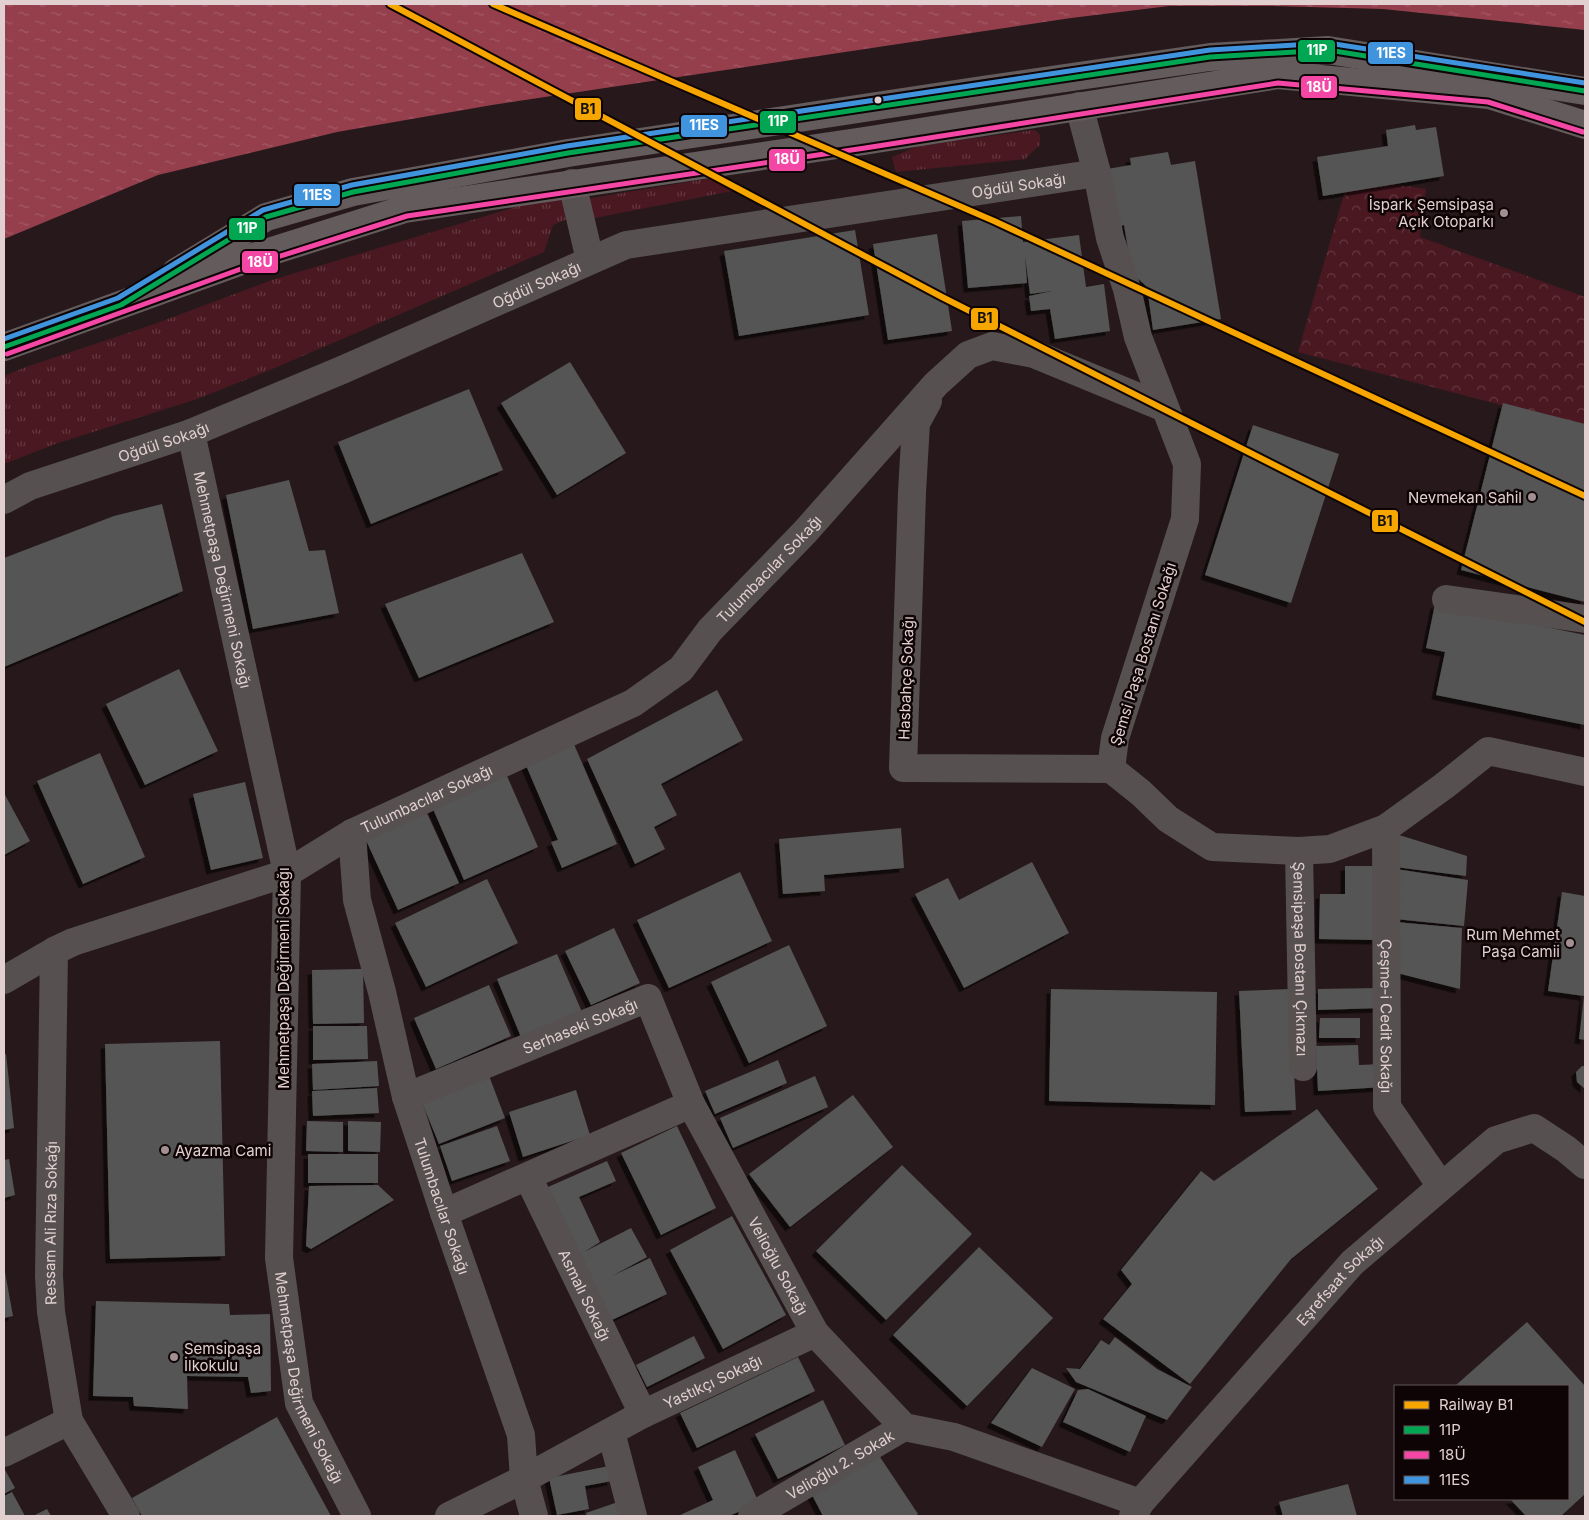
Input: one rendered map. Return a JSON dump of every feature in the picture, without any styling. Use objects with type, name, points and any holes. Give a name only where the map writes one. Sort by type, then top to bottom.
[{"type":"main road","points":[[121,306],[266,217],[353,192],[568,153],[982,90],[1210,57],[1328,50],[1585,91]]},
{"type":"main road","points":[[4,347],[247,259],[404,209],[855,142],[1278,75],[1489,95],[1585,125]]},
{"type":"street","name":"Şemsi Paşa Bostanı Sokağı","points":[[1079,106],[1097,173],[1110,238],[1127,289],[1138,337],[1187,464],[1186,519],[1115,738],[1111,769]]},
{"type":"street","name":"Oğdül Sokağı","points":[[4,500],[30,486],[191,433],[342,370],[626,245],[1097,173]]},
{"type":"street","points":[[572,183],[590,260]]},
{"type":"street","name":"Tulumbacılar Sokağı","points":[[287,873],[352,833],[633,703],[681,669],[710,630],[805,532],[936,384],[968,355],[992,346],[1034,354],[1165,408]]},
{"type":"street","name":"Hasbahçe Sokağı","points":[[936,384],[916,422],[903,768],[1111,769]]},
{"type":"street","name":"Mehmetpaşa Değirmeni Sokağı","points":[[191,433],[287,873],[279,1258],[299,1403],[358,1516]]},
{"type":"street","points":[[1446,599],[1585,619]]},
{"type":"street","points":[[1111,769],[1141,793],[1168,819],[1212,846],[1299,851],[1330,849],[1386,828],[1488,751],[1585,772]]},
{"type":"street","name":"Çeşme-i Cedit Sokağı","points":[[1386,828],[1387,1107],[1441,1186]]},
{"type":"street","name":"Tulumbacılar Sokağı","points":[[352,833],[357,900],[382,992],[406,1097],[521,1435],[524,1479],[534,1516]]},
{"type":"street","name":"Şemsipaşa Bostanı Çıkmazı","points":[[1299,851],[1303,1067]]},
{"type":"street","points":[[4,980],[73,942],[287,873]]},
{"type":"street","name":"Ressam Ali Rıza Sokağı","points":[[54,951],[50,1285],[51,1312],[69,1421]]},
{"type":"street","name":"Serhaseki Sokağı","points":[[406,1097],[648,998],[691,1104]]},
{"type":"street","points":[[444,1213],[691,1104]]},
{"type":"street","name":"Velioğlu Sokağı","points":[[691,1104],[815,1333],[904,1427]]},
{"type":"street","name":"Eşrefsaat Sokağı","points":[[1136,1510],[1352,1263],[1496,1140],[1534,1128],[1566,1149],[1585,1165]]},
{"type":"street","name":"Asmalı Sokağı","points":[[528,1177],[643,1414]]},
{"type":"street","name":"Yastıkçı Sokağı","points":[[449,1516],[524,1479],[643,1414],[815,1333]]},
{"type":"street","points":[[4,1453],[69,1421],[126,1516]]},
{"type":"street","points":[[904,1427],[954,1437],[1136,1510]]},
{"type":"street","name":"Velioğlu 2. Sokak","points":[[752,1516],[904,1427]]},
{"type":"street","points":[[611,1432],[633,1516]]},
{"type":"green space","points":[[1035,130],[1040,135],[1040,145],[1025,159],[896,172],[892,157],[918,146]]},
{"type":"green space","points":[[724,176],[735,181],[732,191],[595,218],[580,200]]},
{"type":"green space","points":[[1349,177],[1426,189],[1420,237],[1585,297],[1585,427],[1298,352]]},
{"type":"green space","points":[[559,194],[574,216],[553,225],[544,252],[277,367],[197,399],[55,444],[4,464],[4,376],[149,326],[272,280]]},
{"type":"water","points":[[4,4],[1585,4],[1585,30],[1383,9],[1274,6],[1169,6],[1071,18],[492,105],[337,132],[158,175],[4,239]]},
{"type":"building","points":[[1415,125],[1416,130],[1436,127],[1444,176],[1323,196],[1317,157],[1388,146],[1386,130]]},
{"type":"building","points":[[1168,152],[1171,165],[1195,161],[1221,319],[1153,330],[1147,287],[1132,273],[1124,225],[1117,227],[1107,169],[1131,165],[1130,158]]},
{"type":"building","points":[[1021,216],[1023,242],[1079,235],[1086,287],[1104,284],[1110,331],[1055,339],[1050,309],[1031,311],[1029,296],[1052,291],[1030,294],[1025,256],[1027,283],[968,288],[962,221]]},
{"type":"building","points":[[855,230],[869,315],[739,336],[724,251]]},
{"type":"building","points":[[937,234],[952,331],[888,340],[873,244]]},
{"type":"building","points":[[570,362],[626,453],[557,495],[501,403]]},
{"type":"building","points":[[469,389],[503,470],[371,524],[338,442]]},
{"type":"building","name":"Nevmekan Sahil","points":[[1503,403],[1585,424],[1585,602],[1461,570]]},
{"type":"building","points":[[1253,425],[1339,454],[1291,603],[1205,575]]},
{"type":"building","points":[[289,480],[309,551],[325,550],[339,613],[253,629],[226,495]]},
{"type":"building","points":[[162,504],[183,591],[4,667],[4,558],[114,516]]},
{"type":"building","points":[[522,553],[554,622],[419,678],[385,604]]},
{"type":"building","points":[[1435,604],[1585,635],[1585,725],[1436,695],[1445,652],[1426,648]]},
{"type":"building","points":[[179,669],[218,751],[145,785],[106,704]]},
{"type":"building","points":[[717,690],[743,740],[661,784],[677,815],[654,827],[665,849],[635,864],[587,759]]},
{"type":"building","points":[[573,742],[617,844],[562,868],[551,842],[558,840],[525,763]]},
{"type":"building","points":[[100,753],[145,857],[83,884],[37,781]]},
{"type":"building","points":[[507,776],[538,847],[464,880],[433,809]]},
{"type":"building","points":[[245,782],[263,858],[211,870],[193,794]]},
{"type":"building","points":[[4,793],[30,841],[4,855]]},
{"type":"building","points":[[426,811],[459,883],[398,910],[365,838]]},
{"type":"building","points":[[901,828],[904,868],[824,875],[825,891],[783,894],[779,839]]},
{"type":"building","points":[[1399,835],[1467,856],[1466,876],[1395,867]]},
{"type":"building","points":[[1032,862],[1069,933],[964,988],[915,894],[948,878],[959,900]]},
{"type":"building","points":[[1345,866],[1378,866],[1376,940],[1319,939],[1320,894],[1345,894]]},
{"type":"building","points":[[1396,869],[1468,880],[1464,926],[1395,919]]},
{"type":"building","points":[[740,872],[772,941],[669,988],[637,920]]},
{"type":"building","points":[[487,879],[518,943],[426,987],[395,923]]},
{"type":"building","name":"Rum Mehmet Paşa Camii","points":[[1562,892],[1585,896],[1585,1040],[1579,1039],[1584,996],[1548,991]]},
{"type":"building","points":[[1396,922],[1462,928],[1460,989],[1393,972]]},
{"type":"building","points":[[614,928],[640,983],[591,1005],[565,951]]},
{"type":"building","points":[[789,945],[827,1026],[749,1063],[711,982]]},
{"type":"building","points":[[557,954],[582,1012],[521,1037],[497,979]]},
{"type":"building","points":[[363,969],[364,1023],[313,1024],[312,970]]},
{"type":"building","points":[[489,985],[511,1036],[436,1069],[414,1018]]},
{"type":"building","points":[[1380,988],[1381,1008],[1318,1010],[1318,989]]},
{"type":"building","points":[[1051,989],[1217,992],[1215,1105],[1049,1101]]},
{"type":"building","points":[[1290,989],[1296,1110],[1245,1112],[1239,991]]},
{"type":"building","points":[[1320,1018],[1360,1018],[1360,1038],[1319,1038]]},
{"type":"building","points":[[313,1026],[367,1026],[368,1059],[313,1060]]},
{"type":"building","name":"Ayazma Cami","points":[[220,1041],[225,1256],[110,1259],[105,1044]]},
{"type":"building","points":[[1358,1045],[1359,1065],[1383,1064],[1384,1087],[1318,1091],[1316,1046]]},
{"type":"building","points":[[6,1054],[14,1128],[4,1130],[4,1055]]},
{"type":"building","points":[[778,1060],[787,1083],[715,1114],[705,1091]]},
{"type":"building","points":[[377,1061],[379,1086],[313,1090],[312,1064]]},
{"type":"building","points":[[1582,1066],[1585,1066],[1585,1089],[1577,1082],[1576,1072]]},
{"type":"building","points":[[488,1073],[505,1118],[439,1144],[421,1100]]},
{"type":"building","points":[[815,1076],[828,1107],[733,1148],[720,1118]]},
{"type":"building","points":[[377,1088],[379,1113],[313,1116],[312,1091]]},
{"type":"building","points":[[576,1090],[590,1135],[523,1157],[509,1112]]},
{"type":"building","points":[[853,1095],[893,1147],[790,1227],[749,1174]]},
{"type":"building","points":[[1317,1109],[1378,1189],[1291,1259],[1190,1384],[1103,1319],[1132,1284],[1121,1270],[1201,1171],[1214,1181]]},
{"type":"building","points":[[307,1121],[343,1122],[343,1152],[306,1151]]},
{"type":"building","points":[[348,1121],[381,1122],[380,1152],[348,1151]]},
{"type":"building","points":[[497,1126],[510,1161],[452,1181],[440,1146]]},
{"type":"building","points":[[677,1126],[716,1208],[661,1235],[621,1153]]},
{"type":"building","points":[[308,1154],[378,1154],[378,1183],[308,1183]]},
{"type":"building","points":[[9,1159],[15,1195],[4,1198],[4,1160]]},
{"type":"building","points":[[607,1161],[616,1181],[579,1197],[600,1242],[584,1252],[631,1228],[647,1257],[612,1276],[650,1258],[667,1294],[612,1320],[548,1187]]},
{"type":"building","points":[[902,1165],[972,1234],[886,1320],[816,1251]]},
{"type":"building","points":[[378,1185],[394,1200],[311,1249],[306,1246],[309,1186]]},
{"type":"building","points":[[732,1216],[786,1315],[723,1349],[670,1250]]},
{"type":"building","points":[[979,1247],[1053,1318],[967,1406],[893,1335]]},
{"type":"building","points":[[4,1267],[13,1316],[4,1318]]},
{"type":"building","points":[[96,1301],[229,1304],[230,1315],[270,1314],[271,1391],[251,1393],[248,1377],[187,1376],[188,1409],[134,1406],[133,1397],[93,1396]]},
{"type":"building","points":[[1527,1322],[1585,1386],[1585,1494],[1561,1516],[1526,1516],[1511,1500],[1569,1500],[1569,1385],[1456,1385]]},
{"type":"building","points":[[694,1336],[705,1358],[647,1387],[636,1365]]},
{"type":"building","points":[[1115,1337],[1157,1369],[1192,1387],[1167,1420],[1076,1382],[1066,1368],[1080,1369],[1101,1340],[1109,1345]]},
{"type":"building","points":[[798,1357],[815,1391],[697,1448],[680,1413]]},
{"type":"building","points":[[1032,1368],[1075,1389],[1042,1447],[991,1423]]},
{"type":"building","points":[[1088,1389],[1146,1416],[1130,1452],[1063,1422],[1078,1390]]},
{"type":"building","points":[[823,1400],[845,1445],[778,1479],[755,1434]]},
{"type":"building","points":[[277,1417],[331,1516],[142,1516],[132,1498]]},
{"type":"building","points":[[735,1450],[759,1503],[729,1516],[678,1516],[713,1500],[698,1467]]},
{"type":"building","points":[[880,1457],[918,1514],[915,1516],[823,1516],[811,1493]]},
{"type":"building","points":[[609,1466],[612,1481],[585,1486],[589,1509],[557,1515],[549,1478]]},
{"type":"building","points":[[4,1468],[15,1488],[4,1494]]},
{"type":"building","points":[[1348,1484],[1357,1516],[1283,1516],[1279,1502]]},
{"type":"building","points":[[12,1492],[25,1516],[4,1516],[4,1496]]},
{"type":"building","points":[[618,1502],[622,1516],[587,1516],[586,1513]]},
{"type":"building","points":[[47,1509],[51,1516],[33,1516]]},
{"type":"rail line","name":"B1","points":[[390,4],[942,297],[1585,622]]},
{"type":"rail line","name":"B1","points":[[493,4],[994,221],[1585,496]]},
{"type":"transit line","name":"11ES","points":[[4,339],[118,298],[263,210],[352,185],[567,146],[1210,50],[1328,43],[1585,83]]},
{"type":"transit line","name":"11P","points":[[4,347],[121,305],[266,217],[353,192],[568,153],[1210,57],[1328,50],[1585,91]]},
{"type":"transit line","name":"18Ü","points":[[7,354],[249,266],[407,216],[865,148],[1278,83],[1488,102],[1583,132]]},
{"type":"place","name":"İspark Şemsipaşa Açık Otoparkı","points":[[1504,213]]},
{"type":"place","name":"Nevmekan Sahil","points":[[1532,497]]},
{"type":"place","name":"Rum Mehmet Paşa Camii","points":[[1570,943]]},
{"type":"place","name":"Ayazma Cami","points":[[165,1150]]},
{"type":"place","name":"Semsipaşa İlkokulu","points":[[174,1357]]}]
